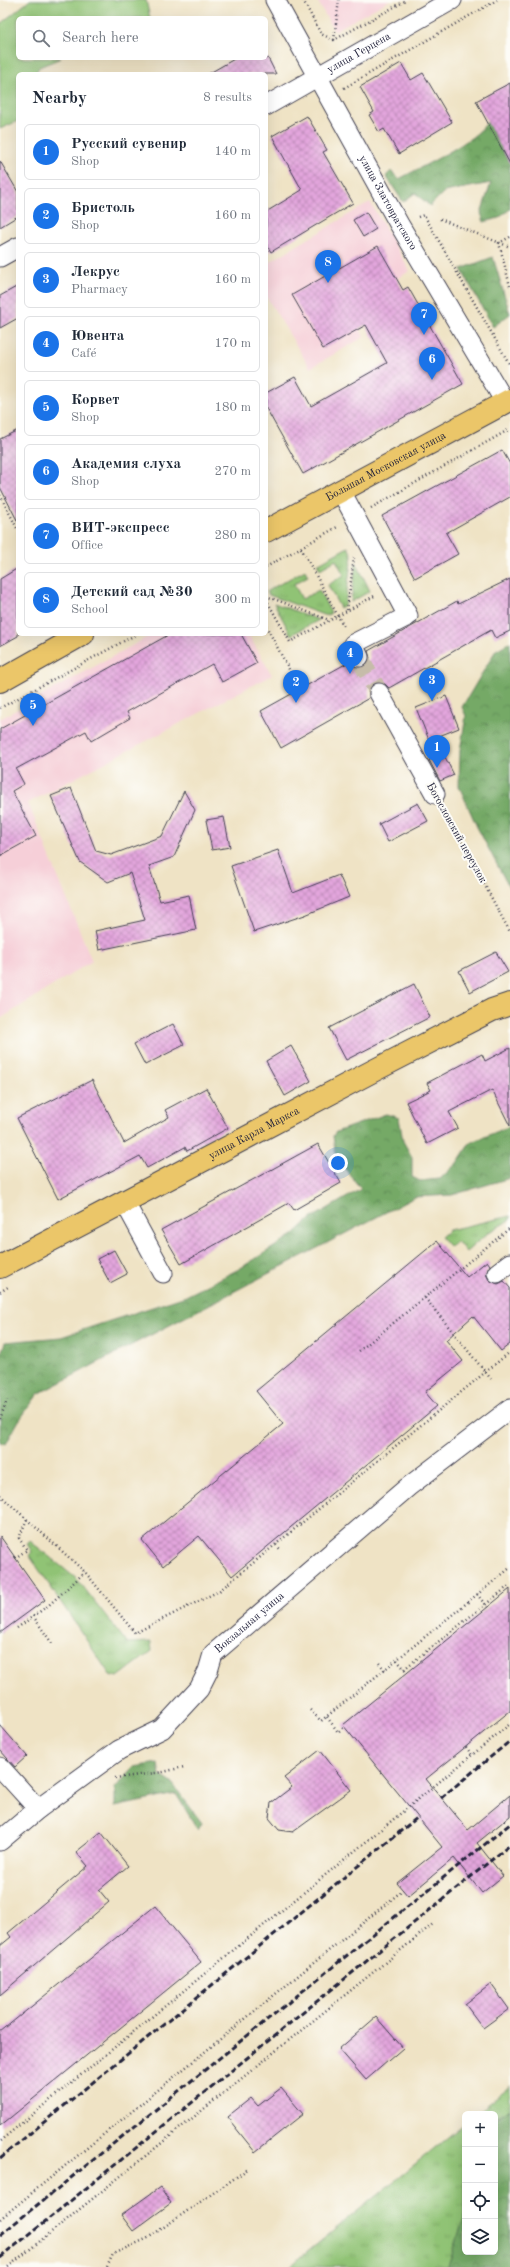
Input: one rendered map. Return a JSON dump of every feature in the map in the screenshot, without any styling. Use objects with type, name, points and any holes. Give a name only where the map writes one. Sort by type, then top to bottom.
[{"type":"main road","name":"Большая Московская улица","points":[[268,530],[508,401]]},
{"type":"main road","points":[[0,681],[79,636]]},
{"type":"main road","name":"улица Карла Маркса","points":[[0,1267],[380,1067],[492,1010],[510,1004]]},
{"type":"street","name":"улица Златовратского","points":[[275,0],[399,224],[508,401]]},
{"type":"street","name":"улица Герцена","points":[[268,105],[452,0]]},
{"type":"street","points":[[0,257],[16,248]]},
{"type":"street","points":[[341,491],[350,524],[408,616],[356,650]]},
{"type":"street","name":"Богословский переулок","points":[[379,693],[435,794]]},
{"type":"street","points":[[124,1201],[164,1273]]},
{"type":"street","name":"Вокзальная улица","points":[[0,1841],[38,1809],[119,1750],[162,1729],[199,1688],[208,1671],[213,1654],[408,1487],[510,1408]]},
{"type":"street","points":[[0,1767],[38,1809]]},
{"type":"path","points":[[303,0],[321,34],[334,40]]},
{"type":"path","points":[[334,67],[334,40],[339,0]]},
{"type":"path","points":[[334,40],[407,0]]},
{"type":"path","points":[[328,97],[497,0]]},
{"type":"path","points":[[424,215],[510,365]]},
{"type":"path","points":[[440,218],[510,247]]},
{"type":"path","points":[[499,243],[510,237]]},
{"type":"path","points":[[499,243],[510,286]]},
{"type":"path","points":[[268,566],[341,525],[350,524],[510,429]]},
{"type":"path","points":[[0,496],[16,526]]},
{"type":"path","points":[[301,548],[356,650]]},
{"type":"path","points":[[347,611],[354,557]]},
{"type":"path","points":[[268,603],[290,642],[379,593]]},
{"type":"path","points":[[268,597],[330,620]]},
{"type":"path","points":[[268,630],[292,676]]},
{"type":"path","points":[[0,708],[132,636]]},
{"type":"path","name":"Богословский переулок","points":[[435,794],[510,932]]},
{"type":"path","points":[[359,1351],[510,1228]]},
{"type":"path","points":[[425,1298],[491,1379]]},
{"type":"path","points":[[0,1495],[85,1572],[135,1633],[219,1591],[510,1352]]},
{"type":"path","points":[[0,1419],[7,1400]]},
{"type":"path","points":[[15,1558],[27,1550],[19,1538],[27,1519]]},
{"type":"path","points":[[276,1545],[280,1549]]},
{"type":"path","points":[[310,1710],[321,1721],[510,1568]]},
{"type":"path","points":[[17,1628],[85,1572]]},
{"type":"path","points":[[397,1660],[405,1671],[510,1585]]},
{"type":"path","points":[[477,1594],[486,1606]]},
{"type":"path","points":[[33,1616],[53,1645]]},
{"type":"path","points":[[379,1662],[385,1670]]},
{"type":"path","points":[[326,1717],[338,1732],[344,1727]]},
{"type":"path","points":[[0,2141],[510,1724]]},
{"type":"path","points":[[466,1747],[472,1755]]},
{"type":"path","points":[[0,2219],[403,1890]]},
{"type":"path","points":[[8,2267],[433,1924]]},
{"type":"path","points":[[107,2267],[113,2254],[148,2238],[248,2168]]},
{"type":"shaded area","points":[[317,0],[390,0],[334,31]]},
{"type":"shaded area","points":[[370,202],[410,271],[349,307],[364,337],[310,368],[268,299],[268,263]]},
{"type":"shaded area","points":[[149,636],[249,636],[272,675],[28,803],[92,961],[0,1019],[0,719]]},
{"type":"green space","points":[[30,0],[146,0],[150,16],[16,16],[16,60],[56,60],[39,67],[36,72],[16,72],[16,122],[0,129],[0,24]]},
{"type":"green space","points":[[487,122],[510,164],[510,209],[499,218],[484,222],[481,213],[491,183],[444,192],[430,206],[415,193],[403,202],[386,176],[391,171],[399,179],[460,145],[472,137]]},
{"type":"green space","points":[[493,257],[510,314],[493,327],[461,269]]},
{"type":"green space","points":[[348,547],[352,555],[345,605],[340,608],[328,585],[344,575],[336,560],[320,569],[317,564]]},
{"type":"green space","points":[[356,562],[370,591],[351,602]]},
{"type":"green space","points":[[305,570],[308,576],[294,584],[302,599],[319,590],[331,613],[326,616],[269,595],[268,590]]},
{"type":"green space","points":[[274,603],[319,620],[291,635]]},
{"type":"green space","points":[[510,642],[510,889],[477,827],[459,786],[460,750],[466,716],[462,707],[496,650]]},
{"type":"green space","points":[[386,1114],[399,1118],[403,1141],[412,1157],[412,1177],[420,1181],[440,1179],[457,1163],[470,1143],[510,1126],[510,1178],[452,1195],[415,1197],[38,1394],[18,1422],[6,1444],[0,1442],[0,1356],[5,1342],[61,1337],[186,1296],[239,1269],[293,1235],[310,1219],[361,1189],[336,1157],[333,1136],[336,1132]]},
{"type":"green space","points":[[510,1216],[510,1220],[489,1232],[466,1252],[457,1241],[450,1247],[441,1237],[449,1230]]},
{"type":"green space","points":[[30,1541],[78,1580],[127,1643],[151,1642],[152,1651],[118,1677],[110,1675],[29,1555],[32,1552],[27,1544]]},
{"type":"green space","points":[[158,1763],[160,1775],[172,1783],[202,1823],[198,1830],[176,1794],[115,1807],[115,1788],[134,1767]]},
{"type":"green space","points":[[510,2086],[510,2109],[498,2117],[498,2111],[479,2111]]},
{"type":"green space","points":[[510,2109],[510,2267],[448,2267],[462,2224],[462,2255],[498,2255],[498,2117]]},
{"type":"green space","points":[[462,2125],[462,2224],[448,2267],[289,2267]]},
{"type":"building","points":[[268,58],[276,74],[268,74],[268,72],[212,72],[232,60],[268,60]]},
{"type":"building","points":[[401,63],[411,80],[423,73],[452,122],[399,154],[384,129],[379,132],[369,115],[374,112],[360,87]]},
{"type":"building","points":[[510,83],[510,164],[476,101]]},
{"type":"building","points":[[307,116],[327,150],[323,152],[353,203],[271,252],[268,247],[268,211],[302,190],[272,136]]},
{"type":"building","points":[[0,161],[16,189],[16,217],[0,227]]},
{"type":"building","points":[[366,212],[376,229],[363,237],[353,220]]},
{"type":"building","points":[[378,246],[403,290],[408,287],[463,384],[303,474],[268,412],[268,392],[295,377],[311,406],[387,363],[366,325],[323,349],[292,295]]},
{"type":"building","points":[[16,287],[16,319],[0,328],[0,296]]},
{"type":"building","points":[[16,431],[16,518],[0,487],[0,439]]},
{"type":"building","points":[[502,450],[510,464],[510,497],[446,533],[458,554],[415,578],[382,516]]},
{"type":"building","points":[[16,569],[16,636],[18,636],[0,646],[0,579]]},
{"type":"building","points":[[510,579],[510,631],[495,638],[491,630],[389,688],[384,683],[374,683],[369,688],[369,698],[281,748],[261,711],[349,662],[358,668],[364,667],[370,658],[368,651],[457,601],[458,604]]},
{"type":"building","points":[[166,636],[242,636],[257,663],[222,682],[212,664],[127,712],[130,718],[91,741],[86,731],[16,769],[24,784],[12,791],[36,836],[0,856],[0,729]]},
{"type":"building","points":[[446,696],[459,728],[429,740],[416,708]]},
{"type":"building","points":[[443,753],[454,775],[440,781],[429,760]]},
{"type":"building","points":[[71,788],[96,851],[111,855],[162,836],[184,791],[195,810],[174,857],[149,866],[160,901],[189,895],[196,930],[99,950],[95,931],[145,920],[130,873],[108,882],[80,862],[51,796]]},
{"type":"building","points":[[418,803],[428,821],[388,842],[379,824]]},
{"type":"building","points":[[224,817],[230,847],[212,850],[206,820]]},
{"type":"building","points":[[278,850],[293,893],[339,875],[349,897],[305,915],[254,932],[231,866]]},
{"type":"building","points":[[496,952],[508,972],[470,992],[459,971]]},
{"type":"building","points":[[414,984],[430,1017],[346,1060],[329,1028]]},
{"type":"building","points":[[173,1024],[184,1045],[145,1065],[134,1044]]},
{"type":"building","points":[[291,1046],[311,1081],[285,1096],[266,1061]]},
{"type":"building","points":[[510,1048],[510,1126],[492,1090],[449,1112],[458,1128],[427,1144],[406,1102],[431,1090],[427,1083],[482,1054],[485,1061]]},
{"type":"building","points":[[92,1080],[124,1143],[169,1117],[165,1110],[206,1088],[228,1128],[187,1151],[185,1147],[147,1168],[140,1156],[58,1199],[17,1118]]},
{"type":"building","points":[[318,1144],[341,1183],[294,1210],[289,1203],[181,1264],[161,1230]]},
{"type":"building","points":[[437,1241],[467,1277],[487,1261],[490,1265],[486,1274],[489,1280],[498,1284],[504,1281],[510,1288],[510,1344],[501,1351],[473,1316],[446,1340],[463,1361],[425,1392],[437,1406],[232,1576],[199,1536],[163,1566],[142,1540],[283,1424],[256,1391]]},
{"type":"building","points":[[114,1250],[127,1274],[110,1283],[97,1259]]},
{"type":"building","points":[[0,1536],[45,1600],[0,1633]]},
{"type":"building","points":[[510,1589],[510,1711],[426,1779],[468,1830],[510,1795],[510,1816],[477,1843],[503,1876],[482,1893],[454,1858],[408,1896],[397,1883],[442,1847],[343,1725]]},
{"type":"building","points":[[0,1725],[27,1756],[15,1767],[0,1750]]},
{"type":"building","points":[[320,1750],[351,1790],[293,1832],[279,1830],[269,1818],[271,1803],[292,1787],[284,1778]]},
{"type":"building","points":[[101,1832],[128,1866],[99,1890],[109,1902],[0,1995],[0,1946],[11,1937],[8,1933],[88,1866],[76,1852]]},
{"type":"building","points":[[155,1906],[201,1962],[0,2126],[0,2032]]},
{"type":"building","points":[[491,1984],[509,2009],[483,2028],[465,2004]]},
{"type":"building","points":[[376,2017],[403,2048],[366,2080],[339,2049]]},
{"type":"building","points":[[281,2088],[303,2114],[255,2152],[227,2117],[251,2098],[258,2106]]},
{"type":"building","points":[[160,2187],[171,2203],[133,2231],[121,2215]]},
{"type":"tunnel","points":[[359,657],[379,693]]},
{"type":"railway","points":[[441,1798],[510,1741]]},
{"type":"railway","points":[[0,2158],[418,1817]]},
{"type":"railway","points":[[0,2235],[510,1824]]},
{"type":"railway","points":[[0,2258],[510,1845]]},
{"type":"place","name":"Детский сад №30","points":[[328,283]]},
{"type":"place","name":"ВИТ-экспресс","points":[[424,335]]},
{"type":"place","name":"Академия слуха","points":[[432,380]]},
{"type":"place","name":"Ювента","points":[[350,674]]},
{"type":"place","name":"Лекрус","points":[[432,701]]},
{"type":"place","name":"Бристоль","points":[[296,703]]},
{"type":"place","name":"Корвет","points":[[33,726]]},
{"type":"place","name":"Русский сувенир","points":[[437,768]]}]
